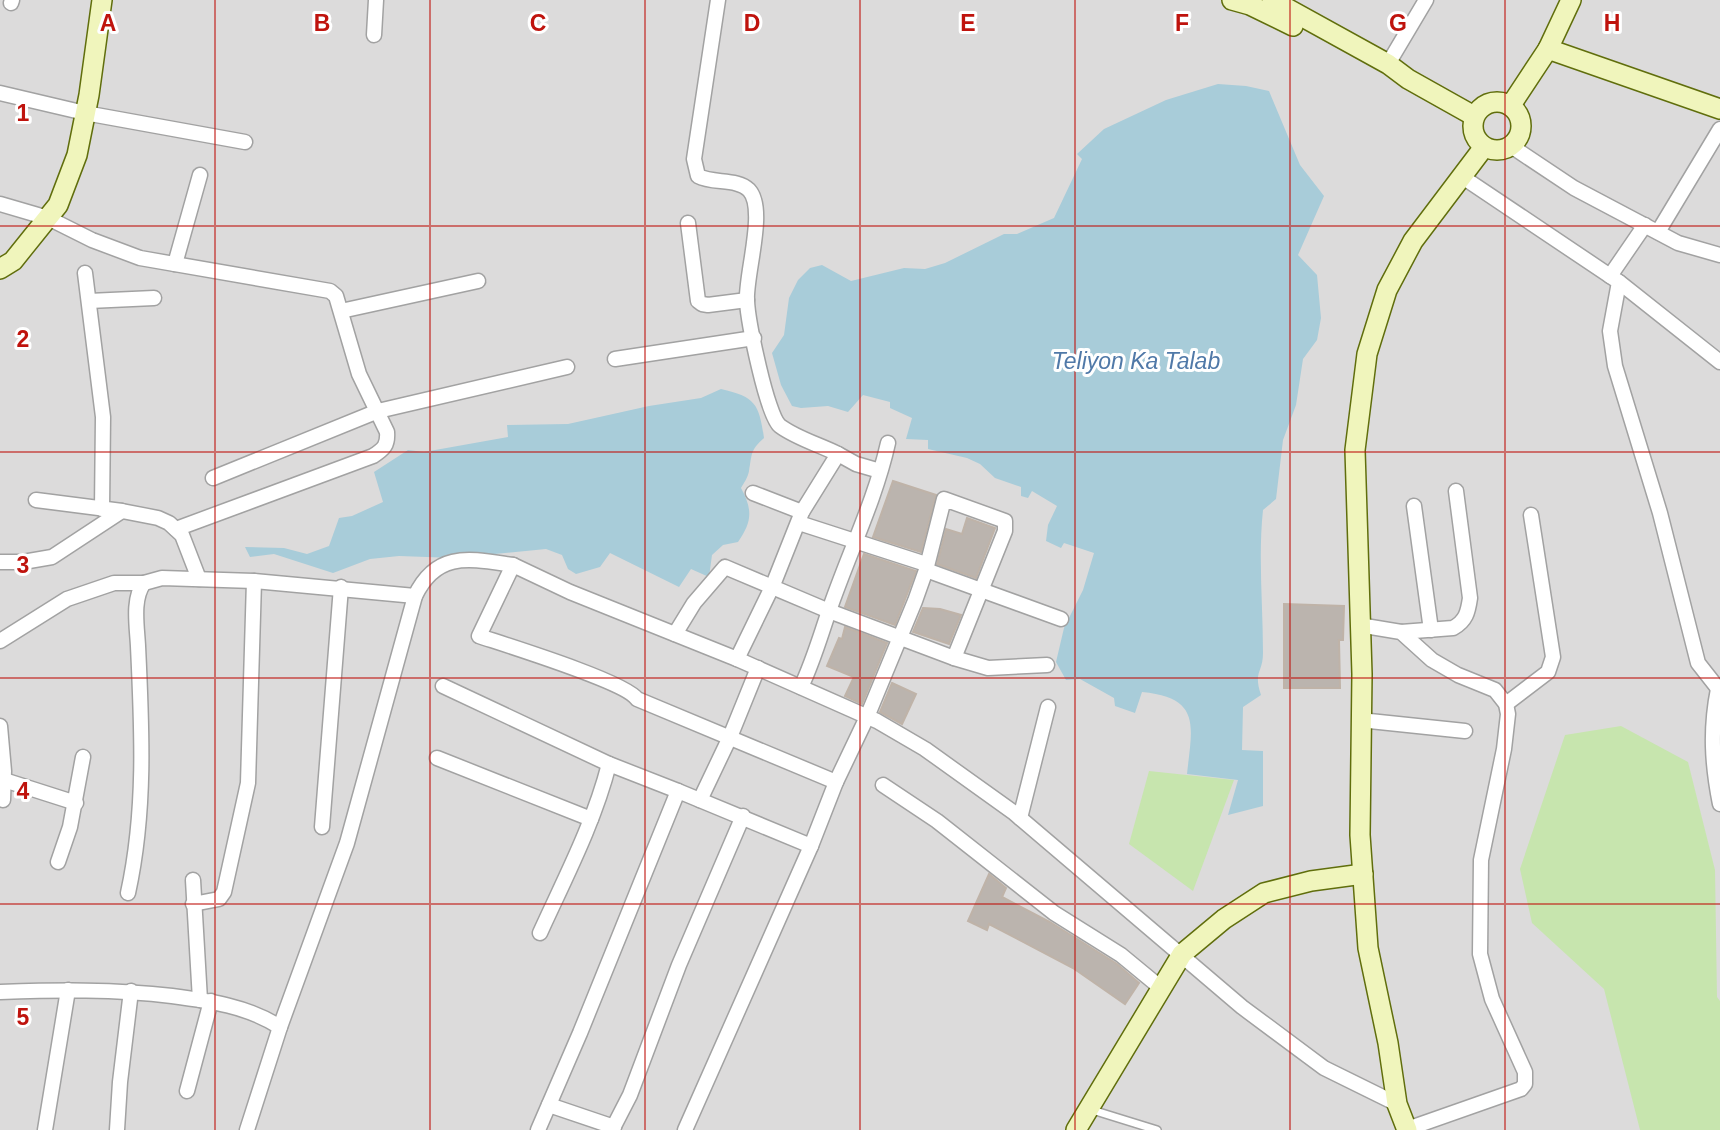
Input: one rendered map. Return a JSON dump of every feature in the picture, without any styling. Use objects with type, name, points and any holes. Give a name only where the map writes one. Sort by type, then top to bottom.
[{"type":"street","points":[[0,269],[13,261],[58,205],[77,155],[102,0]]},
{"type":"street","points":[[374,35],[376,0]]},
{"type":"street","points":[[718,0],[694,159],[698,176],[708,181],[737,184],[747,188],[754,197],[756,214],[747,300],[769,408],[778,425],[856,464],[880,471]]},
{"type":"street","points":[[1233,0],[1285,21],[1384,73],[1408,79]]},
{"type":"street","points":[[1272,0],[1388,64],[1408,79],[1474,116]]},
{"type":"street","points":[[1388,64],[1426,0]]},
{"type":"street","points":[[1511,105],[1548,49],[1571,0]]},
{"type":"street","points":[[1548,49],[1720,109]]},
{"type":"street","points":[[0,93],[85,113],[245,142]]},
{"type":"street","points":[[1501,101],[1511,105],[1518,112],[1521,121],[1517,140],[1502,150],[1484,147],[1475,139],[1472,127],[1474,116],[1481,107],[1490,102],[1501,101]]},
{"type":"street","points":[[1720,129],[1615,279],[1611,331],[1615,366],[1660,513],[1698,663],[1719,690],[1712,719],[1713,763],[1720,804]]},
{"type":"street","points":[[1511,146],[1574,187],[1651,229],[1678,243],[1720,255]]},
{"type":"street","points":[[1401,632],[1432,660],[1458,675],[1496,691],[1506,704],[1508,714],[1504,748],[1481,860],[1480,954],[1492,999],[1525,1072],[1525,1084],[1521,1089],[1407,1129],[1397,1104],[1388,1043],[1368,948],[1360,835],[1362,674],[1354,450],[1367,354],[1387,290],[1413,241],[1484,147]]},
{"type":"street","points":[[175,264],[200,175]]},
{"type":"street","points":[[1461,176],[1615,279],[1720,362]]},
{"type":"street","points":[[0,204],[48,218],[92,240],[140,258],[330,291],[336,296],[359,374],[387,432],[384,449],[373,456],[176,529]]},
{"type":"street","points":[[688,223],[698,301],[708,305],[747,300]]},
{"type":"street","points":[[85,273],[103,417],[102,509]]},
{"type":"street","points":[[341,311],[478,281]]},
{"type":"street","points":[[89,301],[155,298]]},
{"type":"street","points":[[615,359],[754,338]]},
{"type":"street","points":[[213,478],[378,411],[567,367]]},
{"type":"street","points":[[801,687],[818,649],[829,611],[858,540],[888,443]]},
{"type":"street","points":[[737,659],[773,585],[801,518],[838,454]]},
{"type":"street","points":[[1359,625],[1401,632],[1453,628],[1461,624],[1468,611],[1469,598],[1456,491]]},
{"type":"street","points":[[753,492],[801,518],[926,567],[981,592],[1061,619]]},
{"type":"street","points":[[685,1130],[900,638],[926,567],[944,499],[1005,521],[1005,531],[954,658]]},
{"type":"street","points":[[36,500],[158,518],[169,523],[182,535],[196,569]]},
{"type":"street","points":[[1415,506],[1431,630]]},
{"type":"street","points":[[0,562],[23,562],[52,557],[122,511]]},
{"type":"street","points":[[1506,704],[1548,672],[1552,665],[1552,646],[1531,514]]},
{"type":"street","points":[[247,1130],[280,1027],[347,843],[415,596],[431,571],[445,564],[471,559],[513,565],[570,592],[737,659],[877,720],[925,748],[1020,818],[1242,1007],[1324,1068],[1397,1104]]},
{"type":"street","points":[[513,565],[479,636],[608,681],[634,693],[637,699],[836,782]]},
{"type":"street","points":[[675,634],[694,603],[725,566],[829,611],[954,658],[988,668],[1047,665]]},
{"type":"street","points":[[0,641],[67,600],[114,583],[144,583],[196,569],[254,581],[415,596]]},
{"type":"street","points":[[193,904],[219,899],[224,892],[248,783],[254,581]]},
{"type":"street","points":[[128,893],[137,852],[140,820],[142,734],[136,612],[139,590],[144,583]]},
{"type":"street","points":[[321,827],[341,587]]},
{"type":"street","points":[[700,800],[730,737],[758,668]]},
{"type":"street","points":[[443,686],[609,764],[743,816],[811,846]]},
{"type":"street","points":[[1020,818],[1048,707]]},
{"type":"street","points":[[1360,719],[1465,731]]},
{"type":"street","points":[[0,726],[3,800]]},
{"type":"street","points":[[58,862],[76,803],[82,757]]},
{"type":"street","points":[[437,758],[591,819]]},
{"type":"street","points":[[540,933],[591,819],[609,764]]},
{"type":"street","points":[[4,780],[76,803]]},
{"type":"street","points":[[883,785],[937,821],[1054,914],[1121,955],[1161,988]]},
{"type":"street","points":[[538,1130],[678,791]]},
{"type":"street","points":[[549,1105],[613,1129],[630,1095],[674,977],[743,816]]},
{"type":"street","points":[[1076,1130],[1182,954],[1224,919],[1265,893],[1311,881],[1363,874]]},
{"type":"street","points":[[187,1091],[205,1001],[193,904],[193,880]]},
{"type":"street","points":[[45,1130],[68,990]]},
{"type":"street","points":[[0,992],[131,991],[234,1006],[265,1017],[280,1027]]},
{"type":"street","points":[[117,1130],[131,991]]},
{"type":"lane","points":[[1088,1109],[1157,1130]]},
{"type":"shaded area","points":[[0,0],[1720,0],[1720,1130],[0,1130]]},
{"type":"green space","points":[[1621,726],[1688,762],[1715,870],[1717,997],[1720,1001],[1720,1130],[1640,1130],[1604,989],[1532,923],[1520,869],[1565,735]]},
{"type":"green space","points":[[1149,771],[1234,780],[1193,891],[1129,844]]},
{"type":"water","name":"Teliyon Ka Talab","points":[[1218,84],[1269,91],[1300,165],[1324,196],[1298,255],[1317,275],[1321,318],[1317,340],[1303,359],[1296,405],[1283,440],[1276,499],[1263,510],[1263,660],[1258,676],[1261,695],[1243,707],[1242,750],[1263,751],[1263,806],[1228,815],[1238,780],[1187,774],[1191,729],[1184,708],[1161,695],[1142,692],[1135,713],[1115,706],[1114,698],[1080,679],[1066,680],[1056,662],[1064,628],[1083,590],[1094,553],[1064,543],[1061,548],[1046,541],[1048,525],[1057,506],[1032,491],[1028,498],[1021,496],[1021,487],[995,478],[980,464],[967,458],[928,449],[928,440],[906,439],[912,418],[890,408],[890,402],[863,395],[848,412],[828,406],[792,406],[781,385],[772,353],[784,335],[789,298],[798,280],[810,268],[822,265],[851,281],[904,268],[925,269],[945,263],[1004,234],[1017,234],[1054,218],[1082,159],[1077,154],[1104,129],[1166,100]]},
{"type":"water","points":[[721,389],[741,395],[753,403],[762,426],[764,438],[754,449],[748,475],[741,488],[748,503],[748,522],[738,542],[723,545],[712,555],[709,577],[691,569],[679,587],[610,553],[600,567],[576,574],[568,569],[562,555],[546,549],[455,558],[399,556],[370,559],[333,573],[274,554],[250,557],[245,547],[284,548],[307,554],[329,546],[339,518],[352,516],[383,502],[374,472],[408,450],[424,452],[508,437],[507,425],[568,424],[649,406],[701,398]]},
{"type":"building","points":[[893,481],[936,495],[921,552],[873,537]]},
{"type":"building","points":[[967,518],[995,528],[976,578],[937,564],[946,529],[962,534]]},
{"type":"building","points":[[864,554],[916,571],[895,625],[845,607]]},
{"type":"building","points":[[1284,604],[1344,606],[1343,640],[1339,640],[1340,688],[1284,688]]},
{"type":"building","points":[[923,608],[961,615],[949,644],[913,632]]},
{"type":"building","points":[[845,627],[887,643],[862,704],[845,696],[854,677],[827,666],[839,638],[842,639]]},
{"type":"building","points":[[892,683],[916,694],[902,724],[880,712]]},
{"type":"building","points":[[989,874],[1006,888],[1002,897],[1050,922],[1117,964],[1139,983],[1125,1004],[1073,968],[989,924],[987,930],[968,921]]}]
